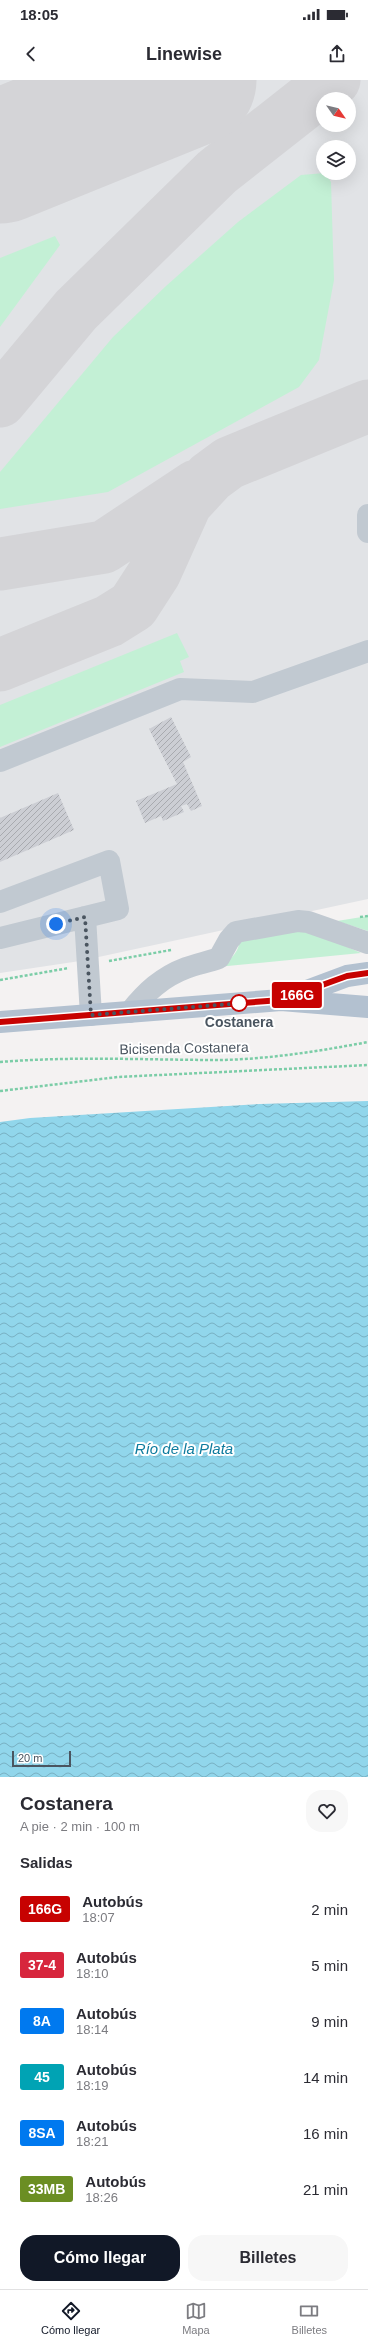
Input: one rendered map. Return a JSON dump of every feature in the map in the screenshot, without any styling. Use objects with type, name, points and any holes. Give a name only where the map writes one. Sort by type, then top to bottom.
[{"type":"main road","points":[[281,1000],[347,976],[368,973]]},
{"type":"main road","points":[[0,1022],[281,1000],[368,1006]]},
{"type":"lane","points":[[368,515],[368,532]]},
{"type":"lane","points":[[0,761],[180,689],[253,692],[368,651]]},
{"type":"lane","points":[[0,902],[109,860],[118,909],[0,938]]},
{"type":"lane","points":[[85,917],[91,1015]]},
{"type":"lane","points":[[130,1012],[147,991],[160,980],[186,968],[219,958],[233,935],[243,930],[303,920],[368,943]]},
{"type":"path","points":[[0,980],[174,950]]},
{"type":"path","name":"Bicisenda Costanera","points":[[0,1062],[159,1058],[222,1060],[303,1053],[368,1042]]},
{"type":"path","points":[[0,1091],[118,1078],[368,1064]]},
{"type":"shaded area","points":[[0,80],[368,80],[368,899],[80,961],[0,973]]},
{"type":"green space","points":[[316,174],[316,180],[330,180],[331,182],[334,280],[319,360],[299,387],[108,492],[0,509],[0,472],[113,337],[166,286],[238,222],[301,175]]},
{"type":"green space","points":[[55,236],[60,245],[0,327],[0,258]]},
{"type":"green space","points":[[177,633],[189,657],[180,661],[184,672],[0,747],[0,705]]},
{"type":"green space","points":[[368,916],[368,931],[337,921]]},
{"type":"green space","points":[[302,927],[361,953],[217,967],[233,956],[238,948],[240,938]]},
{"type":"water","name":"Río de la Plata","points":[[368,1101],[368,1777],[0,1777],[0,1122],[30,1118],[260,1104]]},
{"type":"building","points":[[171,717],[191,757],[183,762],[202,806],[191,811],[187,804],[181,806],[184,812],[163,821],[161,816],[145,823],[136,801],[177,784],[149,729]]},
{"type":"building","points":[[58,793],[74,830],[0,862],[0,818]]},
{"type":"taxiway","points":[[0,401],[76,310],[217,172],[334,80]]},
{"type":"taxiway","points":[[0,665],[109,621],[133,606],[155,572],[186,503],[210,477],[229,463],[368,406]]},
{"type":"taxiway","points":[[0,564],[104,547],[196,486]]},
{"type":"runway","points":[[0,157],[190,80]]},
{"type":"bus line","name":"166G","points":[[0,1022],[281,1000],[347,976],[368,973]]},
{"type":"place","name":"Costanera","points":[[239,1003]]},
{"type":"route","points":[[56,924],[85,917],[91,1015],[244,1003],[239,1003]]}]
